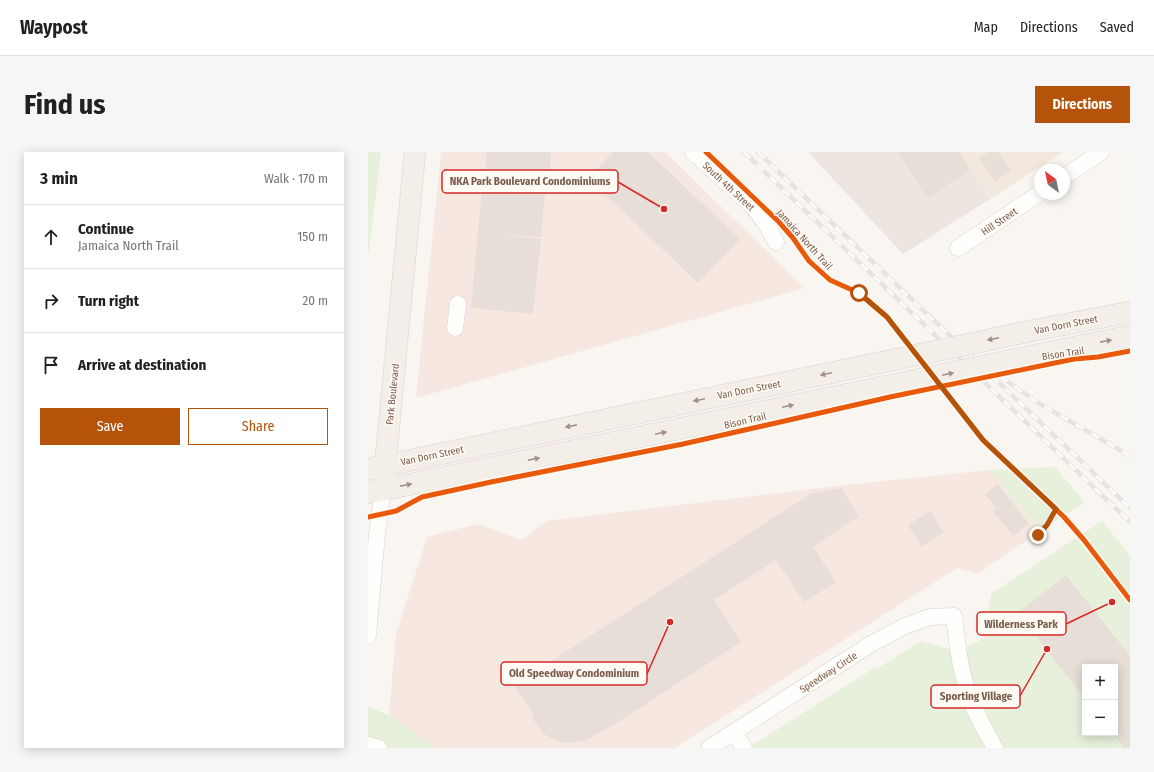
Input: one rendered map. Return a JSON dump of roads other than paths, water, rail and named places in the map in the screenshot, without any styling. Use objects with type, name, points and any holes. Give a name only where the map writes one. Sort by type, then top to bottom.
[{"type":"main road","name":"Park Boulevard","points":[[376,491],[377,467],[415,152]]},
{"type":"main road","name":"Van Dorn Street","points":[[377,467],[1031,331],[1130,312]]},
{"type":"main road","points":[[376,491],[1130,336]]},
{"type":"street","name":"South 4th Street","points":[[692,152],[753,207],[766,224],[776,242]]},
{"type":"street","points":[[1070,173],[1101,152]]},
{"type":"street","name":"Hill Street","points":[[958,248],[1034,197]]},
{"type":"street","points":[[455,328],[458,304]]},
{"type":"street","name":"Park Boulevard","points":[[368,636],[377,534],[376,491]]},
{"type":"street","name":"Speedway Circle","points":[[710,748],[871,644],[905,626],[930,617],[954,616],[963,674],[969,696],[995,748]]},
{"type":"street","points":[[734,732],[744,748]]},
{"type":"street","points":[[368,745],[378,748]]},
{"type":"railway","points":[[744,152],[1130,522]]},
{"type":"railway","points":[[758,152],[1130,508]]},
{"type":"railway","points":[[1000,376],[1037,402],[1130,456]]},
{"type":"place","name":"NKA Park Boulevard Condominiums","points":[[664,209]]},
{"type":"place","name":"Wilderness Park","points":[[1112,602]]},
{"type":"place","name":"Old Speedway Condominium","points":[[670,622]]},
{"type":"place","name":"Sporting Village","points":[[1047,649]]}]
